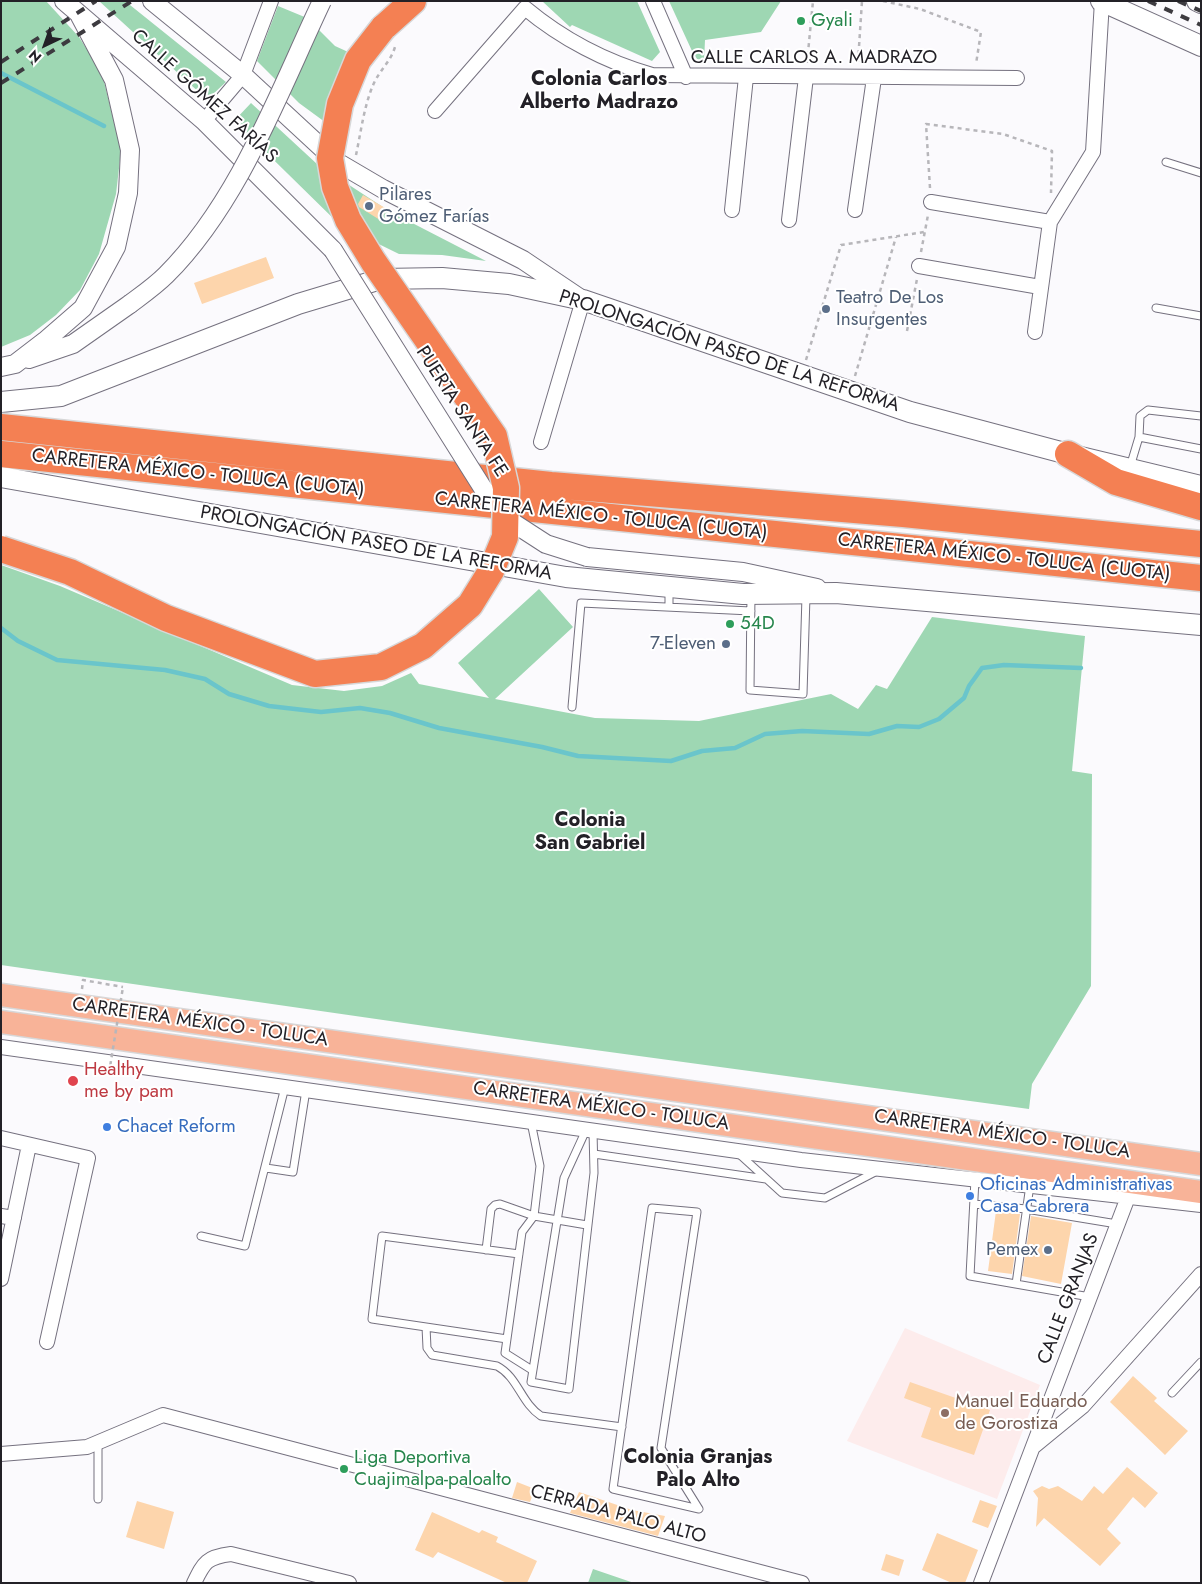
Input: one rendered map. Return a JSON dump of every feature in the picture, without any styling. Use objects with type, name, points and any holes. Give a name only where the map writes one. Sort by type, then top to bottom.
[{"type":"highway","points":[[1,549],[70,572],[166,618],[315,674],[381,667],[422,646],[470,606],[491,571],[505,538],[506,488],[494,436],[373,261],[348,220],[335,187],[330,158],[340,104],[358,60],[390,34],[413,1]]},
{"type":"highway","name":"CARRETERA MÉXICO - TOLUCA (CUOTA)","points":[[1,427],[551,485],[904,514],[1201,544]]},
{"type":"highway","name":"CARRETERA MÉXICO - TOLUCA (CUOTA)","points":[[1,454],[1201,578]]},
{"type":"highway","points":[[1068,454],[1116,482],[1201,507]]},
{"type":"main road","points":[[1101,1],[1201,46]]},
{"type":"main road","points":[[1197,1],[1201,3]]},
{"type":"main road","name":"PROLONGACIÓN PASEO DE LA REFORMA","points":[[1,402],[61,396],[298,304],[381,279],[442,278],[509,284],[583,300],[910,412],[1068,454],[1201,486]]},
{"type":"main road","name":"PROLONGACIÓN PASEO DE LA REFORMA","points":[[1,477],[566,577],[669,587],[806,590],[1201,625]]},
{"type":"main road","name":"CARRETERA MÉXICO - TOLUCA","points":[[1,995],[1201,1164]]},
{"type":"main road","name":"CARRETERA MÉXICO - TOLUCA","points":[[1,1022],[975,1170],[1030,1177],[1201,1192]]},
{"type":"street","name":"CALLE GÓMEZ FARÍAS","points":[[64,1],[204,121],[333,250]]},
{"type":"street","points":[[152,1],[243,75],[337,162],[448,224],[523,260],[583,300],[541,442]]},
{"type":"street","points":[[204,121],[243,75],[271,1]]},
{"type":"street","points":[[8,366],[73,344],[165,277],[184,256],[228,196],[322,1]]},
{"type":"street","points":[[654,1],[686,77]]},
{"type":"street","points":[[1035,332],[1050,222],[1093,152],[1101,1]]},
{"type":"street","name":"CALLE CARLOS A. MADRAZO","points":[[435,111],[524,8],[554,32],[630,69],[652,75],[686,77],[1017,78]]},
{"type":"street","points":[[8,366],[83,308],[116,247],[128,193],[130,150],[114,80],[80,16]]},
{"type":"street","points":[[732,210],[746,77]]},
{"type":"street","points":[[789,220],[806,77]]},
{"type":"street","points":[[855,210],[874,78]]},
{"type":"street","points":[[931,202],[1050,222]]},
{"type":"street","name":"PUERTA SANTA FE","points":[[333,250],[484,490],[512,522],[546,544],[588,558],[751,590]]},
{"type":"street","points":[[919,266],[1040,287]]},
{"type":"street","points":[[2,1050],[285,1087],[736,1151],[882,1169],[975,1170]]},
{"type":"street","points":[[1,1138],[88,1158],[47,1342]]},
{"type":"street","points":[[1,1279],[8,1217],[29,1145]]},
{"type":"street","points":[[1030,1177],[1128,1197],[1201,1205]]},
{"type":"street","name":"CALLE GRANJAS","points":[[981,1583],[1128,1197]]},
{"type":"street","points":[[1032,1447],[1083,1406],[1201,1274]]},
{"type":"street","name":"CERRADA PALO ALTO","points":[[98,1442],[163,1415],[802,1583]]},
{"type":"street","points":[[1,1454],[87,1447],[98,1442]]},
{"type":"street","points":[[194,1583],[204,1562],[216,1556],[231,1554],[349,1583]]},
{"type":"lane","points":[[1166,162],[1201,172]]},
{"type":"lane","points":[[1156,308],[1201,316]]},
{"type":"lane","points":[[1129,469],[1139,438],[1140,416],[1148,410],[1201,416]]},
{"type":"lane","points":[[1139,438],[1201,449]]},
{"type":"lane","points":[[669,587],[669,607]]},
{"type":"lane","points":[[572,707],[580,603],[669,607],[751,590],[750,690],[803,694],[806,590]]},
{"type":"lane","points":[[201,1236],[245,1246],[285,1087]]},
{"type":"lane","points":[[266,1168],[292,1172],[306,1090]]},
{"type":"lane","points":[[531,1122],[540,1166],[534,1216],[522,1232],[506,1353],[532,1370]]},
{"type":"lane","points":[[589,1130],[594,1154],[569,1389],[531,1382],[565,1170],[589,1130]]},
{"type":"lane","points":[[736,1151],[782,1193],[825,1198],[882,1169]]},
{"type":"lane","points":[[594,1154],[766,1179]]},
{"type":"lane","points":[[975,1170],[970,1276],[1090,1297]]},
{"type":"lane","points":[[1016,1284],[1030,1177]]},
{"type":"lane","points":[[486,1250],[492,1210],[495,1205],[500,1204],[534,1216],[587,1225]]},
{"type":"lane","points":[[974,1204],[1026,1209],[1117,1224]]},
{"type":"lane","points":[[652,1208],[697,1212],[660,1448],[699,1508],[613,1489],[622,1427],[652,1208]]},
{"type":"lane","points":[[507,1339],[372,1319],[382,1236],[518,1254]]},
{"type":"lane","points":[[426,1327],[427,1348],[432,1355],[497,1366],[506,1371],[531,1409],[541,1416],[622,1427]]},
{"type":"lane","points":[[1172,1394],[1201,1362]]},
{"type":"lane","points":[[98,1442],[98,1499]]},
{"type":"path","points":[[806,77],[814,1]]},
{"type":"path","points":[[857,78],[862,1]]},
{"type":"path","points":[[884,1],[920,9],[981,32],[974,78]]},
{"type":"path","points":[[353,171],[363,118],[374,83],[392,58],[390,34]]},
{"type":"path","points":[[931,202],[926,124],[1003,134],[1052,151],[1050,222]]},
{"type":"path","points":[[801,376],[841,245],[924,232],[907,331]]},
{"type":"path","points":[[850,392],[896,236]]},
{"type":"path","points":[[83,980],[124,987],[109,1073]]},
{"type":"shaded area","name":"Manuel Eduardo de Gorostiza","points":[[905,1328],[1040,1385],[997,1499],[847,1441]]},
{"type":"green space","points":[[1,1],[46,1],[79,37],[102,73],[121,151],[116,194],[99,254],[80,290],[56,315],[30,335],[1,347]]},
{"type":"green space","points":[[99,1],[125,1],[226,82],[212,95],[202,95]]},
{"type":"green space","points":[[542,1],[637,1],[660,52],[652,61],[572,25],[570,27]]},
{"type":"green space","points":[[669,1],[781,1],[761,32],[705,40],[704,62],[697,59],[692,51]]},
{"type":"green space","points":[[278,6],[307,18],[335,46],[357,56],[344,136],[299,103],[257,61]]},
{"type":"green space","points":[[251,103],[317,164],[389,211],[486,261],[442,255],[399,254],[340,225],[234,121]]},
{"type":"green space","points":[[1,565],[60,586],[292,685],[344,691],[382,686],[411,673],[419,684],[489,698],[458,663],[539,589],[573,627],[495,699],[595,718],[699,721],[831,694],[858,709],[876,685],[887,689],[932,617],[1085,636],[1072,771],[1092,774],[1091,986],[1032,1084],[1029,1109],[536,1042],[1,965]]},
{"type":"green space","points":[[593,1569],[634,1583],[588,1583]]},
{"type":"building","name":"Pilares Gómez Farías","points":[[363,195],[387,209],[380,220],[359,207],[358,204]]},
{"type":"building","points":[[266,257],[274,278],[202,304],[194,283]]},
{"type":"building","name":"Pemex","points":[[996,1211],[1020,1214],[1012,1274],[988,1271]]},
{"type":"building","name":"Pemex","points":[[1031,1216],[1072,1223],[1061,1284],[1022,1276]]},
{"type":"building","points":[[1133,1376],[1157,1398],[1154,1401],[1188,1431],[1165,1455],[1110,1402]]},
{"type":"building","points":[[910,1382],[990,1410],[974,1455],[921,1437],[931,1408],[904,1398]]},
{"type":"building","points":[[1127,1467],[1158,1493],[1145,1508],[1133,1497],[1107,1529],[1121,1543],[1100,1566],[1044,1518],[1036,1527],[1038,1498],[1033,1491],[1042,1486],[1049,1489],[1058,1486],[1082,1501],[1094,1486],[1103,1494]]},
{"type":"building","points":[[517,1482],[535,1489],[530,1502],[512,1498]]},
{"type":"building","points":[[579,1492],[632,1510],[665,1516],[658,1536],[570,1513]]},
{"type":"building","points":[[980,1500],[997,1506],[988,1528],[972,1522]]},
{"type":"building","points":[[137,1501],[174,1512],[164,1549],[126,1537]]},
{"type":"building","points":[[432,1512],[479,1533],[482,1530],[498,1537],[496,1542],[537,1561],[527,1583],[507,1583],[438,1552],[433,1558],[415,1550]]},
{"type":"building","points":[[937,1533],[978,1550],[965,1583],[952,1583],[922,1570]]},
{"type":"building","points":[[886,1554],[904,1560],[899,1576],[881,1570]]},
{"type":"waterway","points":[[1,73],[104,126]]},
{"type":"waterway","points":[[1,628],[18,641],[57,660],[165,670],[205,679],[229,694],[269,706],[321,712],[360,708],[390,713],[439,728],[542,747],[578,756],[671,761],[702,751],[735,748],[765,734],[802,731],[869,734],[897,726],[919,727],[939,719],[964,698],[969,686],[982,668],[1004,665],[1081,668]]},
{"type":"railway","points":[[1,62],[96,1]]},
{"type":"railway","points":[[1,83],[132,1]]},
{"type":"railway","points":[[1148,1],[1201,25]]},
{"type":"railway","points":[[1178,1],[1201,11]]},
{"type":"place","name":"Gyali","points":[[801,21]]},
{"type":"place","name":"Pilares Gómez Farías","points":[[369,206]]},
{"type":"place","name":"Teatro De Los Insurgentes","points":[[826,309]]},
{"type":"place","name":"54D","points":[[730,624]]},
{"type":"place","name":"7-Eleven","points":[[726,644]]},
{"type":"place","name":"Healthy me by pam","points":[[73,1081]]},
{"type":"place","name":"Chacet Reform","points":[[107,1127]]},
{"type":"place","name":"Oficinas Administrativas Casa Cabrera","points":[[970,1196]]},
{"type":"place","name":"Pemex","points":[[1048,1250]]},
{"type":"place","name":"Manuel Eduardo de Gorostiza","points":[[945,1413]]},
{"type":"place","name":"Liga Deportiva Cuajimalpa-paloalto","points":[[344,1469]]},
{"type":"district","name":"Colonia Carlos Alberto Madrazo","points":[[599,92]]},
{"type":"district","name":"Colonia San Gabriel","points":[[590,832]]},
{"type":"district","name":"Colonia Granjas Palo Alto","points":[[698,1470]]}]
